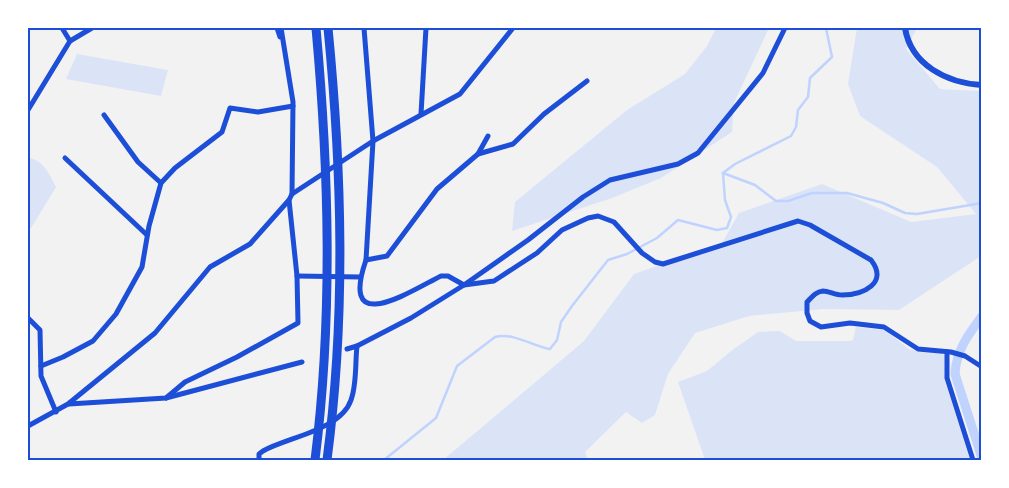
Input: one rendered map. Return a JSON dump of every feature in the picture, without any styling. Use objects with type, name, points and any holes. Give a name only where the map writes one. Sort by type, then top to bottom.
[{"type":"highway","points":[[314,460],[321,400],[327,309],[328,207],[316,28]]},
{"type":"highway","points":[[327,460],[334,400],[340,307],[341,218],[338,151],[328,28]]},
{"type":"street","points":[[62,28],[70,41]]},
{"type":"street","points":[[28,110],[70,41],[92,28]]},
{"type":"street","points":[[276,28],[284,47]]},
{"type":"street","points":[[166,398],[185,382],[298,323],[297,276],[290,200],[292,194],[293,106],[281,28]]},
{"type":"street","points":[[364,28],[373,141],[366,260],[360,277],[359,292],[361,298],[369,304],[382,305],[441,276],[448,276],[464,285],[494,281],[537,253],[562,230],[588,218],[598,216],[614,222],[642,253],[655,262],[663,264],[798,221],[810,225],[871,260],[878,268],[878,277],[872,286],[860,292],[841,295],[824,291],[814,294],[807,302],[807,313],[810,320],[821,327],[850,323],[884,327],[918,349],[949,352],[965,356],[982,367]]},
{"type":"street","points":[[421,114],[426,28]]},
{"type":"street","points":[[292,194],[373,141],[460,94],[513,28]]},
{"type":"street","points":[[347,349],[357,346],[411,318],[464,285],[528,240],[583,197],[610,180],[678,164],[698,153],[763,73],[785,28]]},
{"type":"street","points":[[905,28],[914,49],[930,69],[957,82],[982,84]]},
{"type":"street","points":[[478,154],[513,144],[544,114],[587,81]]},
{"type":"street","points":[[40,366],[64,358],[93,341],[116,314],[142,267],[160,183],[175,168],[222,132],[230,108],[258,112],[293,106]]},
{"type":"street","points":[[104,115],[138,162],[160,183]]},
{"type":"street","points":[[366,260],[387,256],[437,189],[478,154],[488,136]]},
{"type":"street","points":[[65,158],[148,235]]},
{"type":"street","points":[[28,426],[68,404],[155,333],[210,268],[250,244],[290,200]]},
{"type":"street","points":[[297,276],[360,277]]},
{"type":"street","points":[[28,318],[40,330],[41,376],[56,412]]},
{"type":"street","points":[[259,460],[259,454],[263,451],[328,424],[348,407],[353,394],[357,346]]},
{"type":"street","points":[[949,352],[947,378],[973,460]]},
{"type":"street","points":[[68,404],[166,398],[302,362]]},
{"type":"shaded area","points":[[716,28],[769,28],[734,103],[732,132],[661,178],[612,198],[512,231],[515,202],[627,110],[685,74],[707,46]]},
{"type":"shaded area","points":[[857,28],[917,28],[906,49],[940,89],[981,91],[981,256],[899,310],[824,309],[749,316],[695,333],[668,374],[655,415],[642,423],[626,412],[585,452],[588,460],[443,460],[584,341],[634,274],[722,243],[739,213],[822,184],[911,222],[976,214],[937,167],[860,116],[848,84]]},
{"type":"shaded area","points":[[77,54],[168,70],[161,96],[66,79]]},
{"type":"shaded area","points":[[28,158],[42,164],[56,187],[31,228],[28,227]]},
{"type":"shaded area","points":[[856,327],[885,330],[909,349],[920,352],[941,353],[945,356],[945,381],[970,460],[705,460],[678,382],[707,371],[758,332],[780,331],[796,341],[849,341],[853,340]]},
{"type":"waterway","points":[[723,173],[735,164],[791,136],[796,127],[798,110],[808,97],[810,78],[832,57],[826,28]]},
{"type":"waterway","points":[[723,173],[755,185],[776,201],[788,201],[812,193],[847,193],[883,203],[905,213],[917,214],[982,203]]},
{"type":"waterway","points":[[384,460],[436,418],[457,366],[495,337],[508,336],[550,349],[557,340],[561,322],[608,260],[627,254],[657,238],[678,220],[717,230],[727,228],[731,217],[725,200],[723,173]]},
{"type":"waterway","points":[[982,316],[960,351],[955,374],[982,458]]}]
